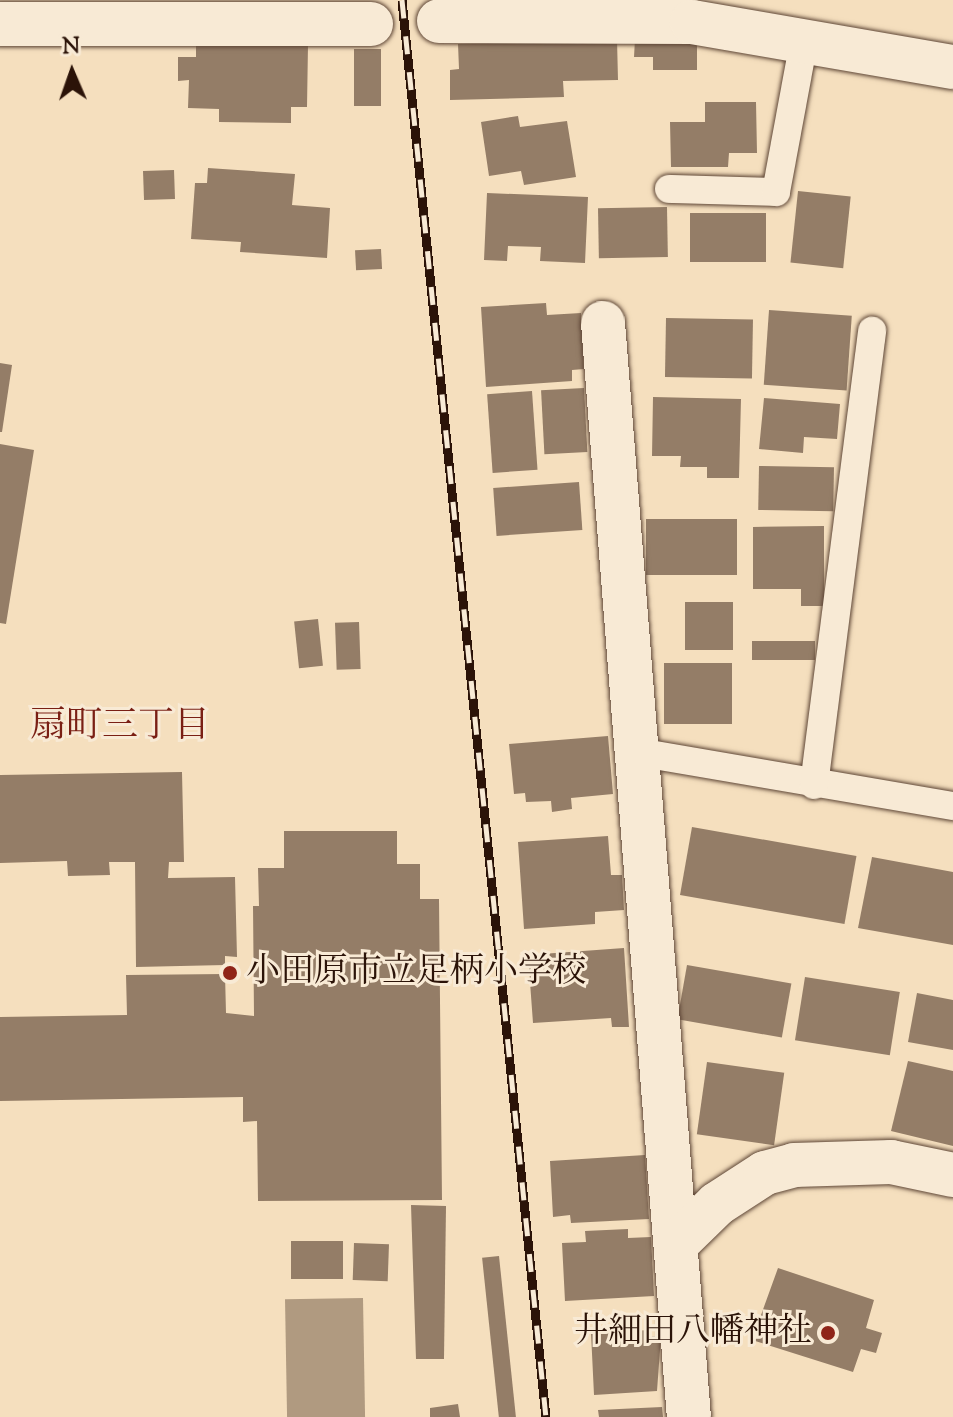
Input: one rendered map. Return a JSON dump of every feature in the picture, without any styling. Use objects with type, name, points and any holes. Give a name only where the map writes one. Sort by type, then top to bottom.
[{"type":"street","points":[[439,21],[692,22],[953,67]]},
{"type":"street","points":[[0,24],[371,24]]},
{"type":"street","points":[[603,323],[689,1417]]},
{"type":"street","points":[[676,1244],[717,1204],[765,1173],[794,1165],[891,1162],[953,1175]]},
{"type":"lane","points":[[669,189],[776,192],[804,41]]},
{"type":"lane","points":[[814,785],[872,331]]},
{"type":"lane","points":[[637,752],[814,785],[953,806]]},
{"type":"shaded area","points":[[363,1298],[365,1417],[287,1417],[285,1299]]},
{"type":"building","points":[[617,39],[618,80],[563,81],[564,97],[450,100],[450,70],[459,69],[458,44]]},
{"type":"building","points":[[635,39],[697,40],[697,70],[653,70],[653,57],[634,57]]},
{"type":"building","points":[[196,43],[308,45],[307,107],[291,107],[291,123],[219,122],[219,109],[188,108],[189,80],[178,81],[178,57],[196,57]]},
{"type":"building","points":[[354,49],[381,49],[381,106],[354,106]]},
{"type":"building","points":[[705,102],[756,102],[757,153],[729,153],[728,167],[671,167],[670,122],[705,122]]},
{"type":"building","points":[[518,116],[520,127],[567,121],[576,177],[524,185],[521,171],[489,176],[481,122]]},
{"type":"building","points":[[208,168],[295,174],[292,205],[330,208],[327,258],[240,252],[241,242],[191,239],[195,183],[207,183]]},
{"type":"building","points":[[174,170],[175,199],[144,200],[143,171]]},
{"type":"building","points":[[798,191],[851,197],[843,268],[790,263]]},
{"type":"building","points":[[487,193],[588,197],[585,263],[540,261],[541,247],[508,246],[507,261],[484,260]]},
{"type":"building","points":[[667,207],[668,257],[599,258],[598,208]]},
{"type":"building","points":[[690,213],[766,213],[766,262],[690,262]]},
{"type":"building","points":[[381,249],[382,269],[356,270],[355,250]]},
{"type":"building","points":[[546,303],[547,315],[581,313],[584,369],[572,370],[572,381],[486,387],[481,307]]},
{"type":"building","points":[[769,310],[852,316],[847,391],[764,385]]},
{"type":"building","points":[[666,318],[753,320],[752,379],[665,377]]},
{"type":"building","points":[[0,363],[12,365],[2,432],[0,432]]},
{"type":"building","points":[[584,388],[587,452],[544,454],[541,390]]},
{"type":"building","points":[[532,391],[538,470],[493,473],[487,394]]},
{"type":"building","points":[[653,397],[741,399],[739,478],[707,478],[707,467],[680,467],[681,456],[652,456]]},
{"type":"building","points":[[764,398],[840,404],[837,439],[804,437],[803,453],[759,449]]},
{"type":"building","points":[[0,444],[34,450],[6,624],[0,623]]},
{"type":"building","points":[[759,466],[834,467],[833,511],[758,510]]},
{"type":"building","points":[[579,482],[582,530],[497,536],[493,488]]},
{"type":"building","points":[[646,519],[737,519],[737,575],[646,575]]},
{"type":"building","points":[[824,526],[824,606],[801,606],[801,589],[753,589],[753,527]]},
{"type":"building","points":[[685,602],[733,602],[733,650],[685,650]]},
{"type":"building","points":[[318,619],[323,666],[299,668],[294,622]]},
{"type":"building","points":[[359,622],[361,669],[337,670],[335,623]]},
{"type":"building","points":[[752,641],[815,641],[815,660],[752,660]]},
{"type":"building","points":[[664,663],[732,663],[732,724],[664,724]]},
{"type":"building","points":[[608,736],[613,794],[571,798],[572,809],[552,812],[551,801],[526,802],[525,793],[514,794],[509,744]]},
{"type":"building","points":[[182,772],[184,862],[169,862],[168,878],[235,877],[237,957],[225,956],[225,965],[136,967],[135,862],[109,862],[110,875],[68,876],[67,861],[0,863],[0,775]]},
{"type":"building","points":[[692,827],[856,856],[844,924],[680,895]]},
{"type":"building","points":[[284,831],[397,831],[397,864],[420,864],[420,899],[439,899],[442,1200],[258,1201],[257,1121],[243,1122],[243,1097],[0,1101],[0,1017],[127,1015],[126,975],[225,974],[226,1013],[254,1016],[253,906],[259,906],[258,868],[284,868]]},
{"type":"building","points":[[608,836],[611,875],[622,875],[624,910],[595,912],[595,924],[524,929],[518,842]]},
{"type":"building","points":[[872,857],[953,872],[953,945],[858,928]]},
{"type":"building","points":[[624,948],[629,1027],[612,1027],[611,1018],[533,1023],[528,955]]},
{"type":"building","points":[[687,965],[791,983],[782,1038],[677,1019]]},
{"type":"building","points":[[805,977],[900,992],[890,1055],[795,1040]]},
{"type":"building","points":[[917,993],[953,1000],[953,1050],[908,1042]]},
{"type":"building","points":[[908,1061],[953,1071],[953,1146],[891,1131]]},
{"type":"building","points":[[707,1062],[784,1073],[774,1145],[697,1134]]},
{"type":"building","points":[[645,1155],[649,1219],[571,1223],[570,1215],[553,1217],[550,1161]]},
{"type":"building","points":[[411,1205],[446,1206],[444,1359],[416,1359]]},
{"type":"building","points":[[628,1229],[628,1238],[651,1237],[654,1296],[565,1301],[562,1243],[586,1242],[585,1231]]},
{"type":"building","points":[[291,1241],[343,1241],[343,1279],[291,1279]]},
{"type":"building","points":[[354,1243],[389,1244],[388,1281],[353,1280]]},
{"type":"building","points":[[499,1256],[516,1417],[499,1417],[482,1258]]},
{"type":"building","points":[[778,1268],[874,1300],[866,1328],[882,1333],[876,1353],[861,1349],[853,1372],[752,1340]]},
{"type":"building","points":[[650,1330],[651,1336],[661,1336],[657,1391],[594,1395],[591,1333]]},
{"type":"building","points":[[458,1404],[460,1417],[430,1417],[430,1408]]},
{"type":"building","points":[[662,1407],[663,1417],[599,1417],[598,1410]]},
{"type":"railway","points":[[402,0],[546,1417]]},
{"type":"place","name":"小田原市立足柄小学校","points":[[230,973]]},
{"type":"place","name":"井細田八幡神社","points":[[828,1333]]},
{"type":"district","name":"扇町三丁目","points":[[120,728]]}]
